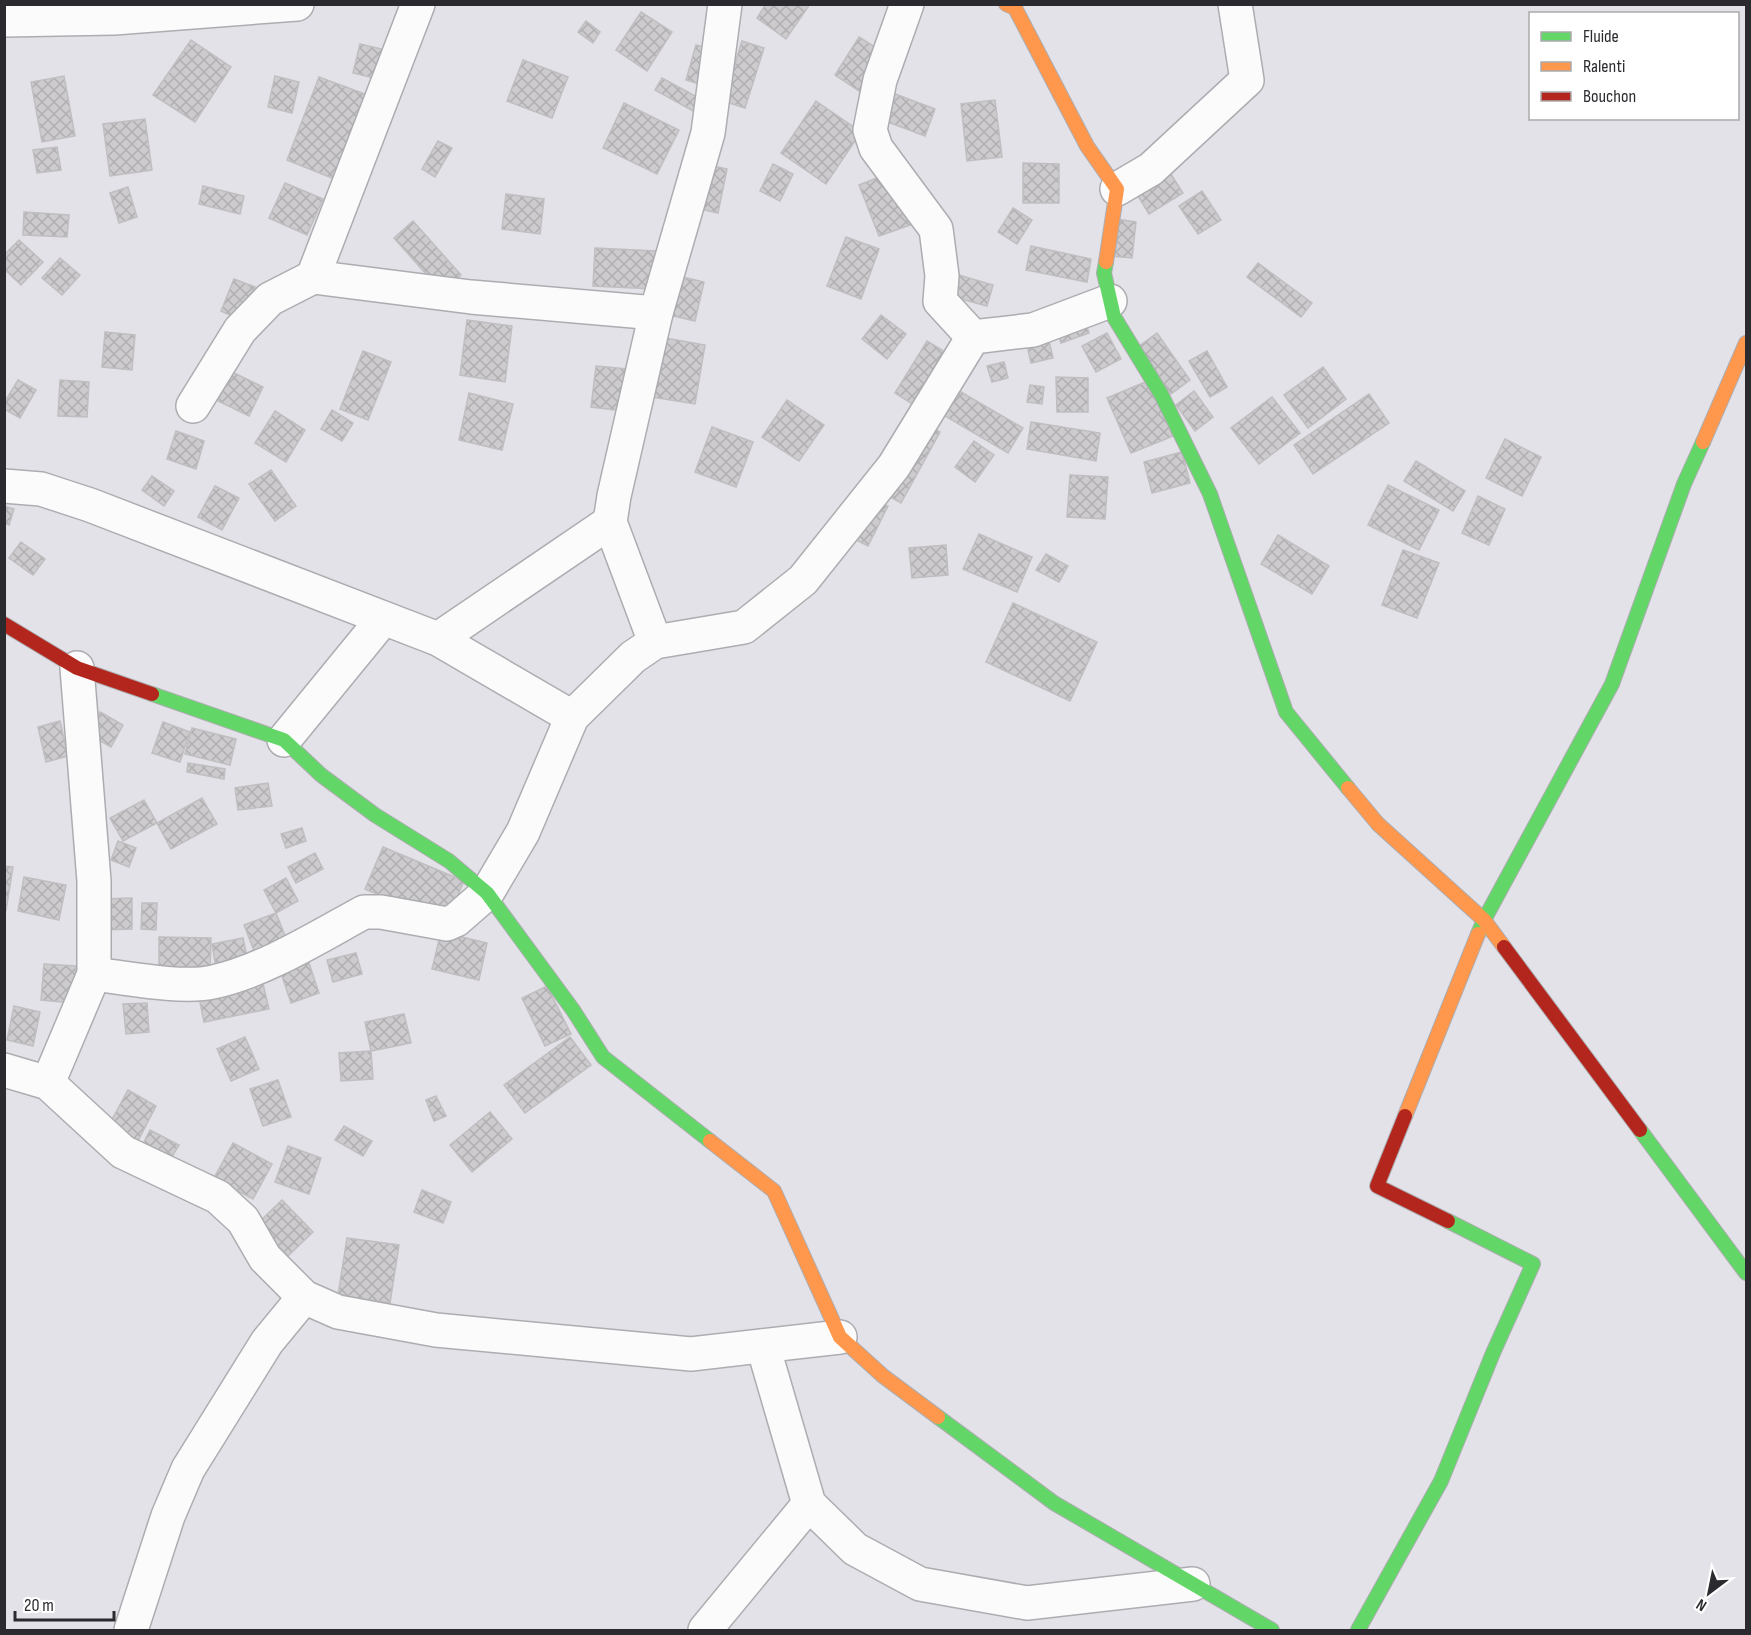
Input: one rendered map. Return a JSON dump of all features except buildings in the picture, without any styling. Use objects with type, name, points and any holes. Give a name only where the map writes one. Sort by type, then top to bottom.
[{"type":"street","points":[[4,20],[114,18],[196,8],[297,4]]},
{"type":"street","points":[[313,277],[417,4]]},
{"type":"street","points":[[655,642],[610,522],[656,314],[708,133],[725,4]]},
{"type":"street","points":[[907,4],[880,80],[870,130],[876,148],[936,229],[942,276],[940,301],[973,337]]},
{"type":"street","points":[[1006,4],[1015,8],[1087,146],[1116,189],[1104,273],[1114,317],[1161,394],[1210,494],[1286,712],[1378,824],[1484,920],[1746,1273]]},
{"type":"street","points":[[1116,189],[1151,169],[1247,80],[1234,4]]},
{"type":"street","points":[[193,406],[240,330],[270,299],[313,277],[471,297],[656,314]]},
{"type":"street","points":[[973,337],[1033,330],[1110,301]]},
{"type":"street","points":[[94,974],[183,984],[213,982],[270,962],[364,912],[381,912],[447,924],[456,920],[487,893],[523,831],[572,717],[633,657],[655,642],[744,627],[803,580],[894,466],[973,337]]},
{"type":"street","points":[[1358,1630],[1441,1481],[1493,1353],[1533,1264],[1377,1186],[1484,920],[1612,684],[1684,484],[1746,343]]},
{"type":"street","points":[[4,486],[41,489],[90,506],[438,639],[572,717]]},
{"type":"street","points":[[438,639],[610,522]]},
{"type":"street","points":[[284,740],[383,619]]},
{"type":"street","points":[[4,624],[77,668],[284,740],[321,775],[375,815],[449,861],[487,893],[573,1010],[603,1057],[774,1191],[840,1337],[883,1376],[1054,1503],[1272,1630]]},
{"type":"street","points":[[48,1083],[94,974],[94,881],[77,668]]},
{"type":"street","points":[[4,1070],[48,1083],[123,1152],[218,1197],[243,1220],[265,1258],[304,1297],[338,1312],[436,1330],[691,1354],[840,1337]]},
{"type":"street","points":[[131,1630],[168,1516],[188,1469],[267,1342],[304,1297]]},
{"type":"street","points":[[763,1346],[809,1504],[855,1549],[920,1584],[1027,1603],[1192,1584]]},
{"type":"street","points":[[705,1630],[809,1504]]},
{"type":"traffic: fast","points":[[1106,262],[1104,273],[1114,317],[1161,394],[1210,494],[1286,712],[1348,788]]},
{"type":"traffic: fast","points":[[1478,934],[1612,684],[1684,484],[1703,442]]},
{"type":"traffic: fast","points":[[152,694],[284,740],[321,775],[375,815],[449,861],[487,893],[573,1010],[603,1057],[710,1141]]},
{"type":"traffic: fast","points":[[1640,1130],[1746,1273]]},
{"type":"traffic: fast","points":[[1358,1630],[1441,1481],[1493,1353],[1533,1264],[1448,1221]]},
{"type":"traffic: fast","points":[[938,1417],[1054,1503],[1272,1630]]},
{"type":"traffic: slow","points":[[1006,4],[1015,8],[1087,146],[1117,189],[1106,262]]},
{"type":"traffic: slow","points":[[1703,442],[1746,343]]},
{"type":"traffic: slow","points":[[1348,788],[1378,824],[1484,920],[1504,947]]},
{"type":"traffic: slow","points":[[1405,1116],[1478,934]]},
{"type":"traffic: slow","points":[[710,1141],[774,1191],[840,1337],[883,1376],[938,1417]]},
{"type":"traffic: jam","points":[[4,624],[77,668],[152,694]]},
{"type":"traffic: jam","points":[[1504,947],[1640,1130]]},
{"type":"traffic: jam","points":[[1405,1116],[1377,1186],[1448,1221]]}]
